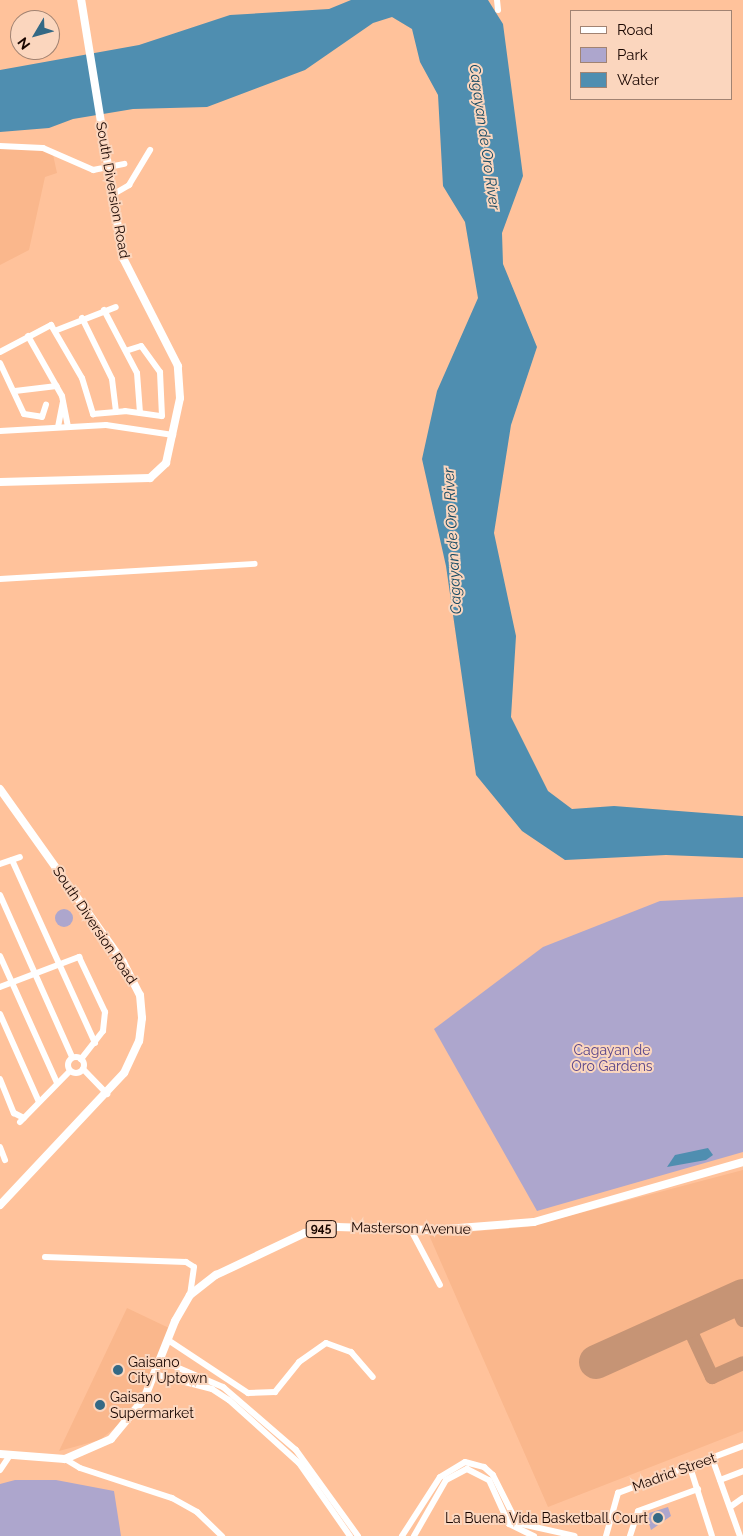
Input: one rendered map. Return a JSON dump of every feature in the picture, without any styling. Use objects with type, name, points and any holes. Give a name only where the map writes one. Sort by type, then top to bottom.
[{"type":"main road","name":"South Diversion Road","points":[[0,482],[144,480],[166,463],[173,435],[180,373],[127,270],[112,194],[81,0]]},
{"type":"main road","name":"South Diversion Road","points":[[0,789],[123,962],[140,995],[139,1040],[129,1066],[108,1094],[0,1205]]},
{"type":"main road","name":"Masterson Avenue","points":[[0,1454],[65,1459],[98,1448],[119,1432],[137,1411],[168,1340],[190,1296],[216,1274],[306,1233],[338,1227],[411,1230],[534,1222],[743,1162]]},
{"type":"street","points":[[497,0],[498,10]]},
{"type":"street","points":[[0,146],[43,148],[81,168],[109,170],[124,164]]},
{"type":"street","points":[[112,194],[129,185],[150,150]]},
{"type":"street","points":[[57,330],[82,318],[116,307]]},
{"type":"street","points":[[104,310],[139,380],[140,413]]},
{"type":"street","points":[[82,318],[112,379],[116,412]]},
{"type":"street","points":[[0,352],[47,324],[57,330],[86,385],[90,411],[163,414],[161,377],[141,346],[126,351]]},
{"type":"street","points":[[28,336],[57,386],[63,402],[68,426]]},
{"type":"street","points":[[0,363],[26,416],[42,417],[46,406]]},
{"type":"street","points":[[14,391],[57,386]]},
{"type":"street","points":[[58,427],[63,402]]},
{"type":"street","points":[[0,431],[68,426],[121,426],[173,435]]},
{"type":"street","points":[[0,579],[255,564]]},
{"type":"street","points":[[0,864],[20,857]]},
{"type":"street","points":[[12,860],[95,1043]]},
{"type":"street","points":[[0,895],[72,1057]]},
{"type":"street","points":[[0,956],[57,1083]]},
{"type":"street","points":[[0,987],[58,963],[79,957],[101,998],[104,1024],[95,1043],[81,1059],[82,1069],[108,1094]]},
{"type":"street","points":[[0,1014],[40,1102]]},
{"type":"street","points":[[72,1057],[81,1059]]},
{"type":"street","points":[[70,1071],[67,1065],[72,1057]]},
{"type":"street","points":[[0,1079],[14,1113],[22,1120],[70,1071],[82,1069]]},
{"type":"street","points":[[0,1148],[5,1160]]},
{"type":"street","points":[[411,1230],[440,1285]]},
{"type":"street","points":[[45,1257],[191,1263],[190,1296]]},
{"type":"street","points":[[168,1340],[248,1393],[275,1392],[299,1362],[326,1343],[351,1352],[373,1377]]},
{"type":"street","points":[[160,1360],[215,1382],[296,1450],[358,1536]]},
{"type":"street","points":[[182,1380],[187,1370]]},
{"type":"street","points":[[154,1374],[182,1380],[212,1390],[292,1456],[350,1536]]},
{"type":"street","points":[[212,1390],[215,1382]]},
{"type":"street","name":"Madrid Street","points":[[606,1536],[618,1493],[743,1446]]},
{"type":"street","points":[[0,1470],[10,1456]]},
{"type":"street","points":[[712,1458],[741,1535]]},
{"type":"street","points":[[65,1459],[172,1498],[197,1512],[222,1535]]},
{"type":"street","points":[[402,1536],[440,1477],[465,1462],[484,1467],[493,1475],[517,1523],[547,1533],[575,1536]]},
{"type":"street","points":[[690,1467],[712,1536]]},
{"type":"street","points":[[414,1536],[446,1480],[468,1468],[489,1480],[509,1524],[534,1536]]},
{"type":"street","points":[[720,1480],[743,1471]]},
{"type":"street","points":[[630,1536],[638,1511],[698,1489]]},
{"type":"street","points":[[730,1507],[743,1498]]},
{"type":"shaded area","points":[[0,149],[52,150],[57,173],[45,177],[29,250],[0,265]]},
{"type":"shaded area","points":[[743,1170],[743,1431],[548,1507],[429,1235],[527,1227]]},
{"type":"shaded area","points":[[127,1308],[169,1328],[141,1394],[117,1426],[100,1440],[59,1451]]},
{"type":"green space","name":"Cagayan de Oro Gardens","points":[[743,897],[743,1152],[537,1211],[434,1029],[543,947],[660,901]]},
{"type":"green space","points":[[60,909],[68,909],[73,914],[71,925],[60,927],[55,922],[55,914]]},
{"type":"green space","points":[[15,1480],[56,1480],[114,1491],[121,1536],[0,1536],[0,1484]]},
{"type":"green space","name":"La Buena Vida Basketball Court","points":[[668,1507],[671,1516],[651,1530],[646,1514]]},
{"type":"water","name":"Cagayan de Oro River","points":[[351,0],[488,0],[503,24],[523,176],[502,233],[503,264],[537,347],[511,425],[494,533],[516,636],[511,717],[548,791],[572,809],[614,806],[743,816],[743,858],[666,855],[565,860],[522,831],[476,775],[446,566],[422,459],[437,391],[478,298],[465,222],[443,186],[438,95],[420,62],[412,29],[392,17],[373,23],[305,70],[207,107],[133,109],[73,119],[49,128],[0,132],[0,70],[139,45],[230,15],[329,9]]},
{"type":"water","points":[[708,1148],[713,1155],[706,1160],[667,1167],[675,1155]]},
{"type":"taxiway","points":[[734,1300],[743,1320]]},
{"type":"taxiway","points":[[686,1321],[712,1377],[743,1363]]},
{"type":"runway","points":[[596,1362],[743,1296]]},
{"type":"place","name":"Gaisano City Uptown","points":[[118,1370]]},
{"type":"place","name":"Gaisano Supermarket","points":[[100,1405]]},
{"type":"place","name":"La Buena Vida Basketball Court","points":[[658,1518]]}]
